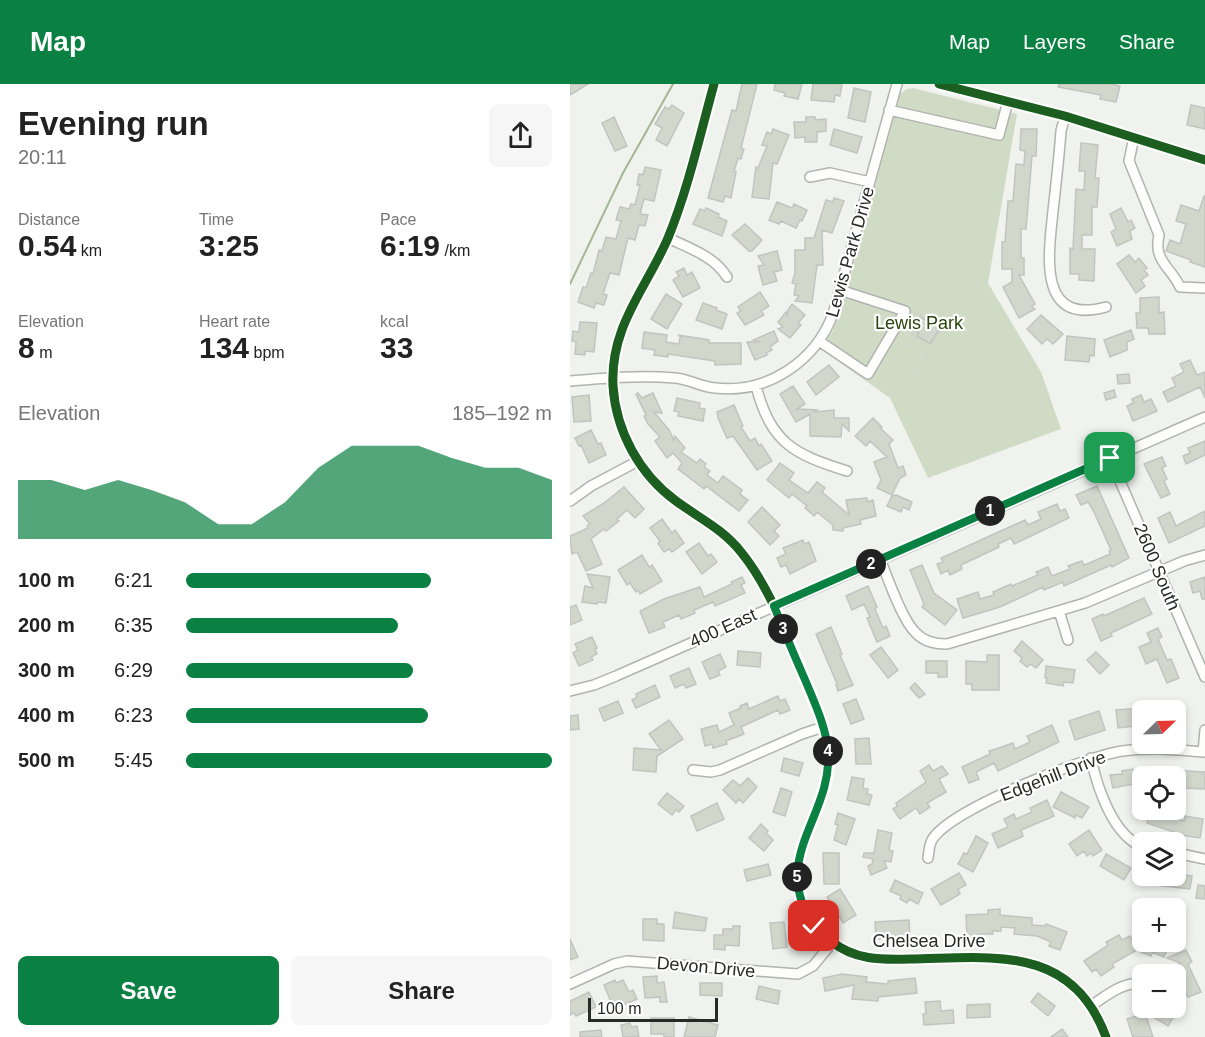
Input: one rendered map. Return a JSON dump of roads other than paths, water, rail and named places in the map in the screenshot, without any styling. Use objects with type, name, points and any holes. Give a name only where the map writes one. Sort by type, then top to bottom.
[{"type":"street","name":"Chelsea Drive","points":[[714,84],[668,238],[624,322],[615,355],[614,400],[620,422],[638,461],[664,492],[716,527],[733,543],[754,570],[774,606],[823,727],[828,751],[828,771],[823,792],[801,849],[797,877],[800,894],[809,918],[832,943],[849,953],[878,959],[1002,957],[1041,966],[1074,987],[1091,1006],[1106,1037]]},
{"type":"street","name":"Lewis Park Drive","points":[[570,381],[674,378],[714,388],[740,388],[756,386],[789,371],[810,353],[830,321],[897,84]]},
{"type":"street","points":[[939,84],[1065,116],[1205,160]]},
{"type":"street","points":[[889,110],[999,135],[1008,101]]},
{"type":"street","points":[[1065,116],[1061,131],[1049,275],[1055,291],[1065,303],[1086,311],[1106,307]]},
{"type":"street","points":[[1134,138],[1128,161],[1159,235],[1156,246],[1165,268],[1176,277],[1180,287],[1205,288]]},
{"type":"street","points":[[810,177],[830,173],[870,182]]},
{"type":"street","points":[[668,238],[710,258],[728,277]]},
{"type":"street","points":[[819,340],[868,374],[904,311],[840,290]]},
{"type":"street","points":[[756,386],[767,419],[784,442],[806,456],[847,471]]},
{"type":"street","name":"400 East","points":[[570,691],[616,676],[1205,417]]},
{"type":"street","name":"2600 South","points":[[1110,458],[1159,572],[1200,654],[1205,677]]},
{"type":"street","points":[[570,501],[591,486],[638,461]]},
{"type":"street","points":[[880,560],[911,628],[919,636],[934,644],[953,644],[1098,598],[1205,555]]},
{"type":"street","points":[[1059,611],[1068,640]]},
{"type":"street","points":[[693,770],[711,772],[720,770],[823,727]]},
{"type":"street","points":[[1204,752],[1205,730]]},
{"type":"street","name":"Edgehill Drive","points":[[928,858],[932,840],[958,817],[1071,765],[1091,758],[1138,749],[1204,752]]},
{"type":"street","points":[[1091,758],[1095,777],[1117,826],[1132,841]]},
{"type":"street","points":[[1186,855],[1205,859]]},
{"type":"street","name":"Devon Drive","points":[[570,984],[627,961],[798,974],[813,966],[832,943]]},
{"type":"street","points":[[1091,1006],[1120,987],[1132,984]]},
{"type":"waterway","points":[[570,284],[623,173],[673,84]]},
{"type":"park label","name":"Lewis Park","points":[[919,323]]}]
